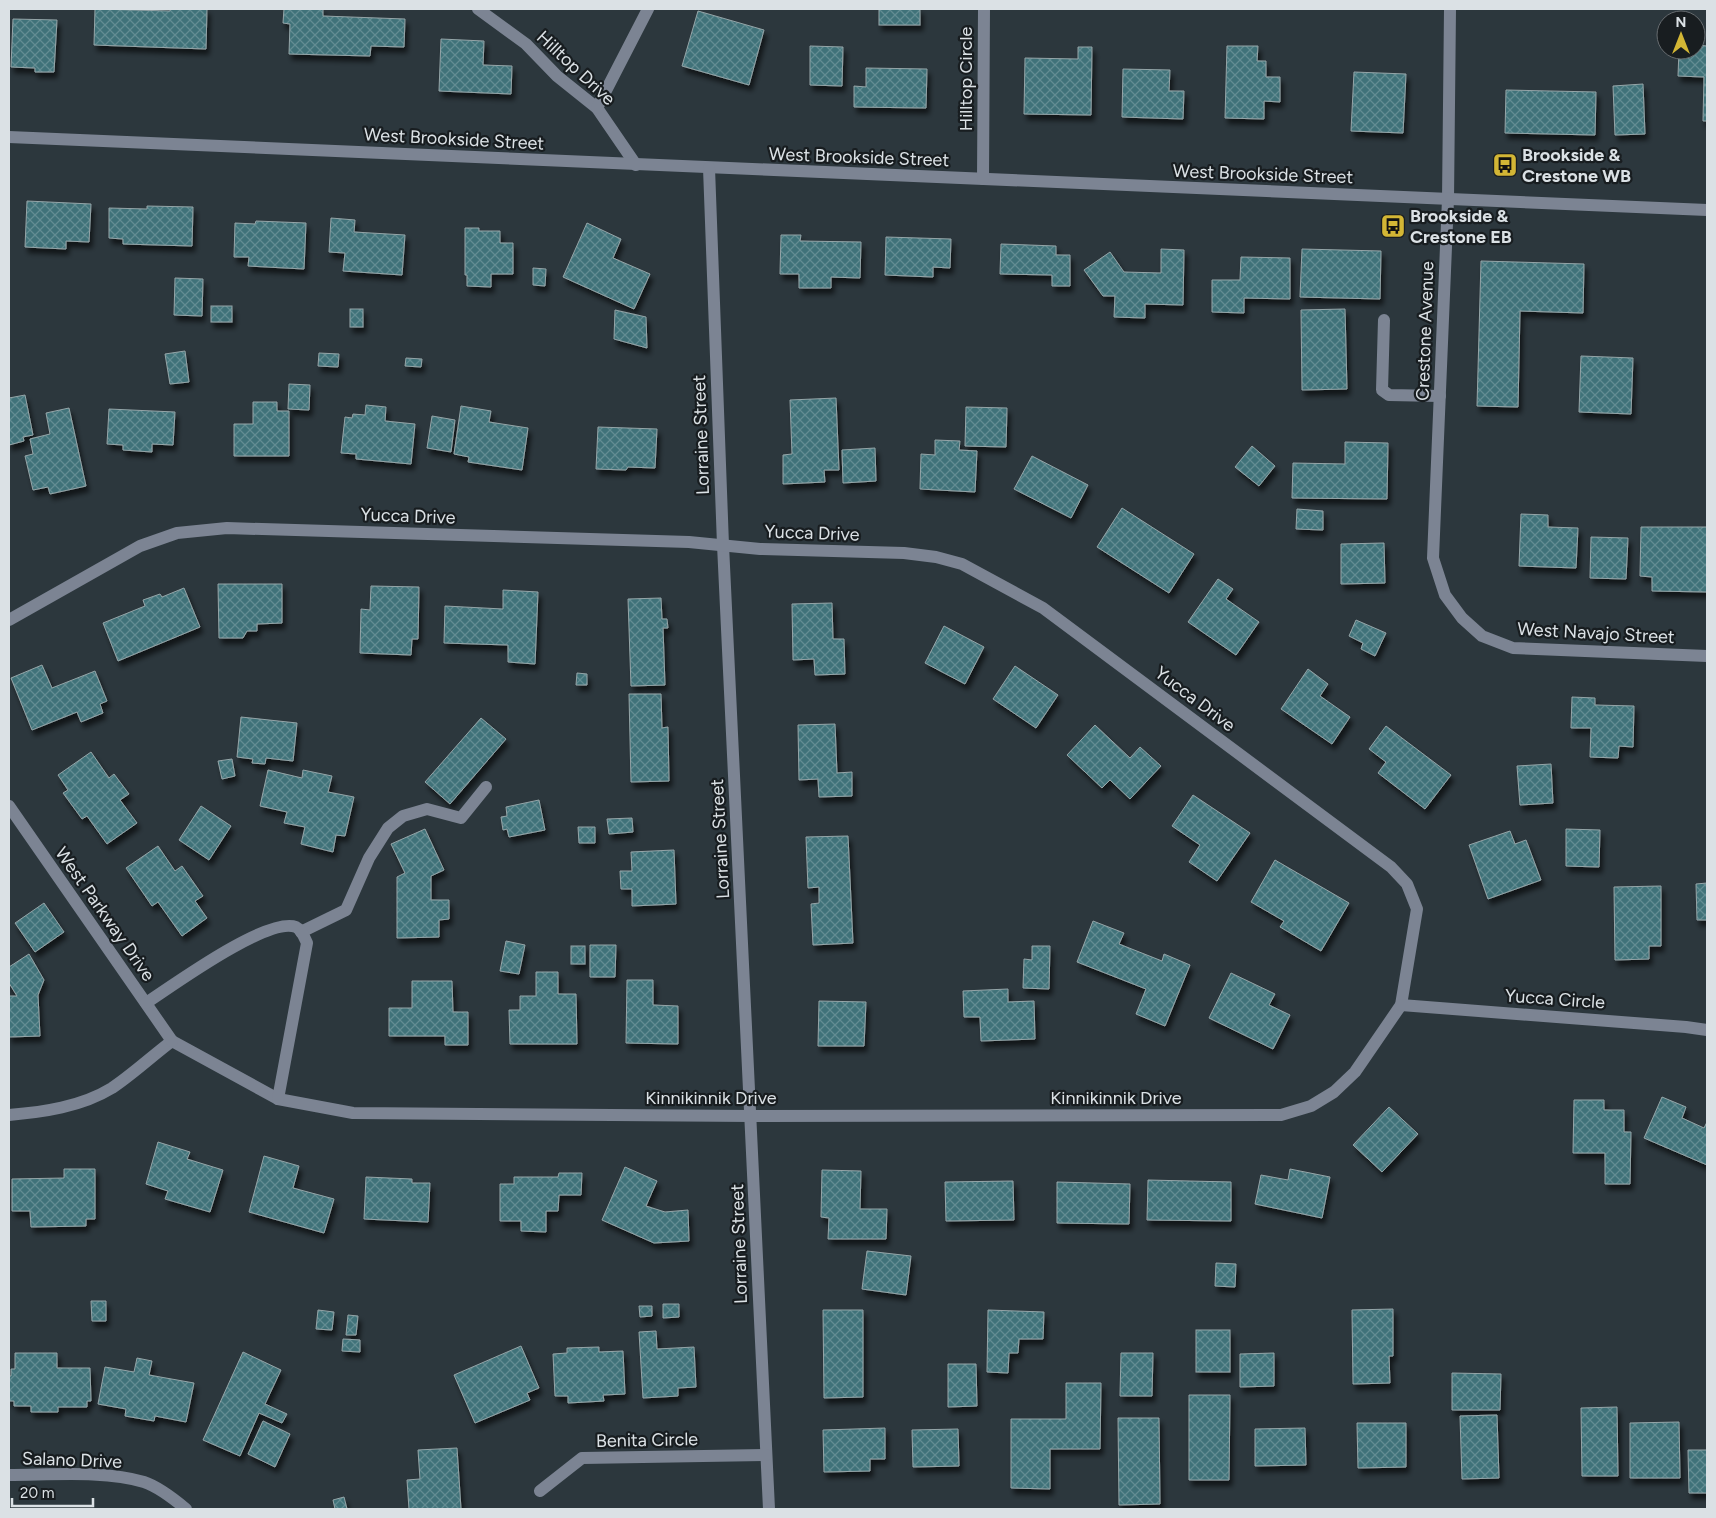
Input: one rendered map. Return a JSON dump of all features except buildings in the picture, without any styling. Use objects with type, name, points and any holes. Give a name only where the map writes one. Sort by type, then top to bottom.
[{"type":"street","name":"Hilltop Drive","points":[[478,9],[526,44],[557,76],[597,108],[636,165]]},
{"type":"street","points":[[597,108],[648,9]]},
{"type":"street","name":"Hilltop Circle","points":[[983,179],[984,9]]},
{"type":"street","name":"Crestone Avenue","points":[[1450,9],[1448,199],[1433,558],[1445,594],[1462,618]]},
{"type":"street","name":"West Brookside Street","points":[[9,137],[1707,210]]},
{"type":"street","name":"Lorraine Street","points":[[709,168],[723,545],[769,1509]]},
{"type":"street","points":[[1384,320],[1382,390],[1390,395],[1440,396]]},
{"type":"street","name":"Yucca Drive","points":[[9,620],[140,546],[177,534],[226,528],[679,541],[760,549],[904,553],[936,557],[962,564],[1043,608],[1391,867],[1407,884],[1417,909],[1401,1005]]},
{"type":"street","name":"West Navajo Street","points":[[1462,618],[1482,636],[1513,648],[1707,656]]},
{"type":"street","points":[[301,932],[346,910],[369,858],[388,828],[403,816],[427,809],[461,818],[486,787]]},
{"type":"street","name":"West Parkway Drive","points":[[9,806],[172,1041]]},
{"type":"street","points":[[146,1003],[237,944],[282,926],[295,927],[301,932],[307,943],[278,1098]]},
{"type":"street","name":"Yucca Circle","points":[[1401,1005],[1707,1030]]},
{"type":"street","name":"Kinnikinnik Drive","points":[[172,1041],[278,1098],[353,1113],[751,1116],[1281,1115],[1311,1106],[1334,1092],[1355,1072],[1401,1005]]},
{"type":"street","points":[[9,1115],[40,1112],[77,1103],[111,1088],[172,1041]]},
{"type":"street","name":"Benita Circle","points":[[540,1491],[582,1458],[766,1455]]},
{"type":"street","name":"Salano Drive","points":[[9,1475],[111,1476],[145,1482],[172,1497],[186,1509]]},
{"type":"place","name":"Brookside & Crestone WB","points":[[1505,165]]},
{"type":"place","name":"Brookside & Crestone EB","points":[[1393,226]]}]
